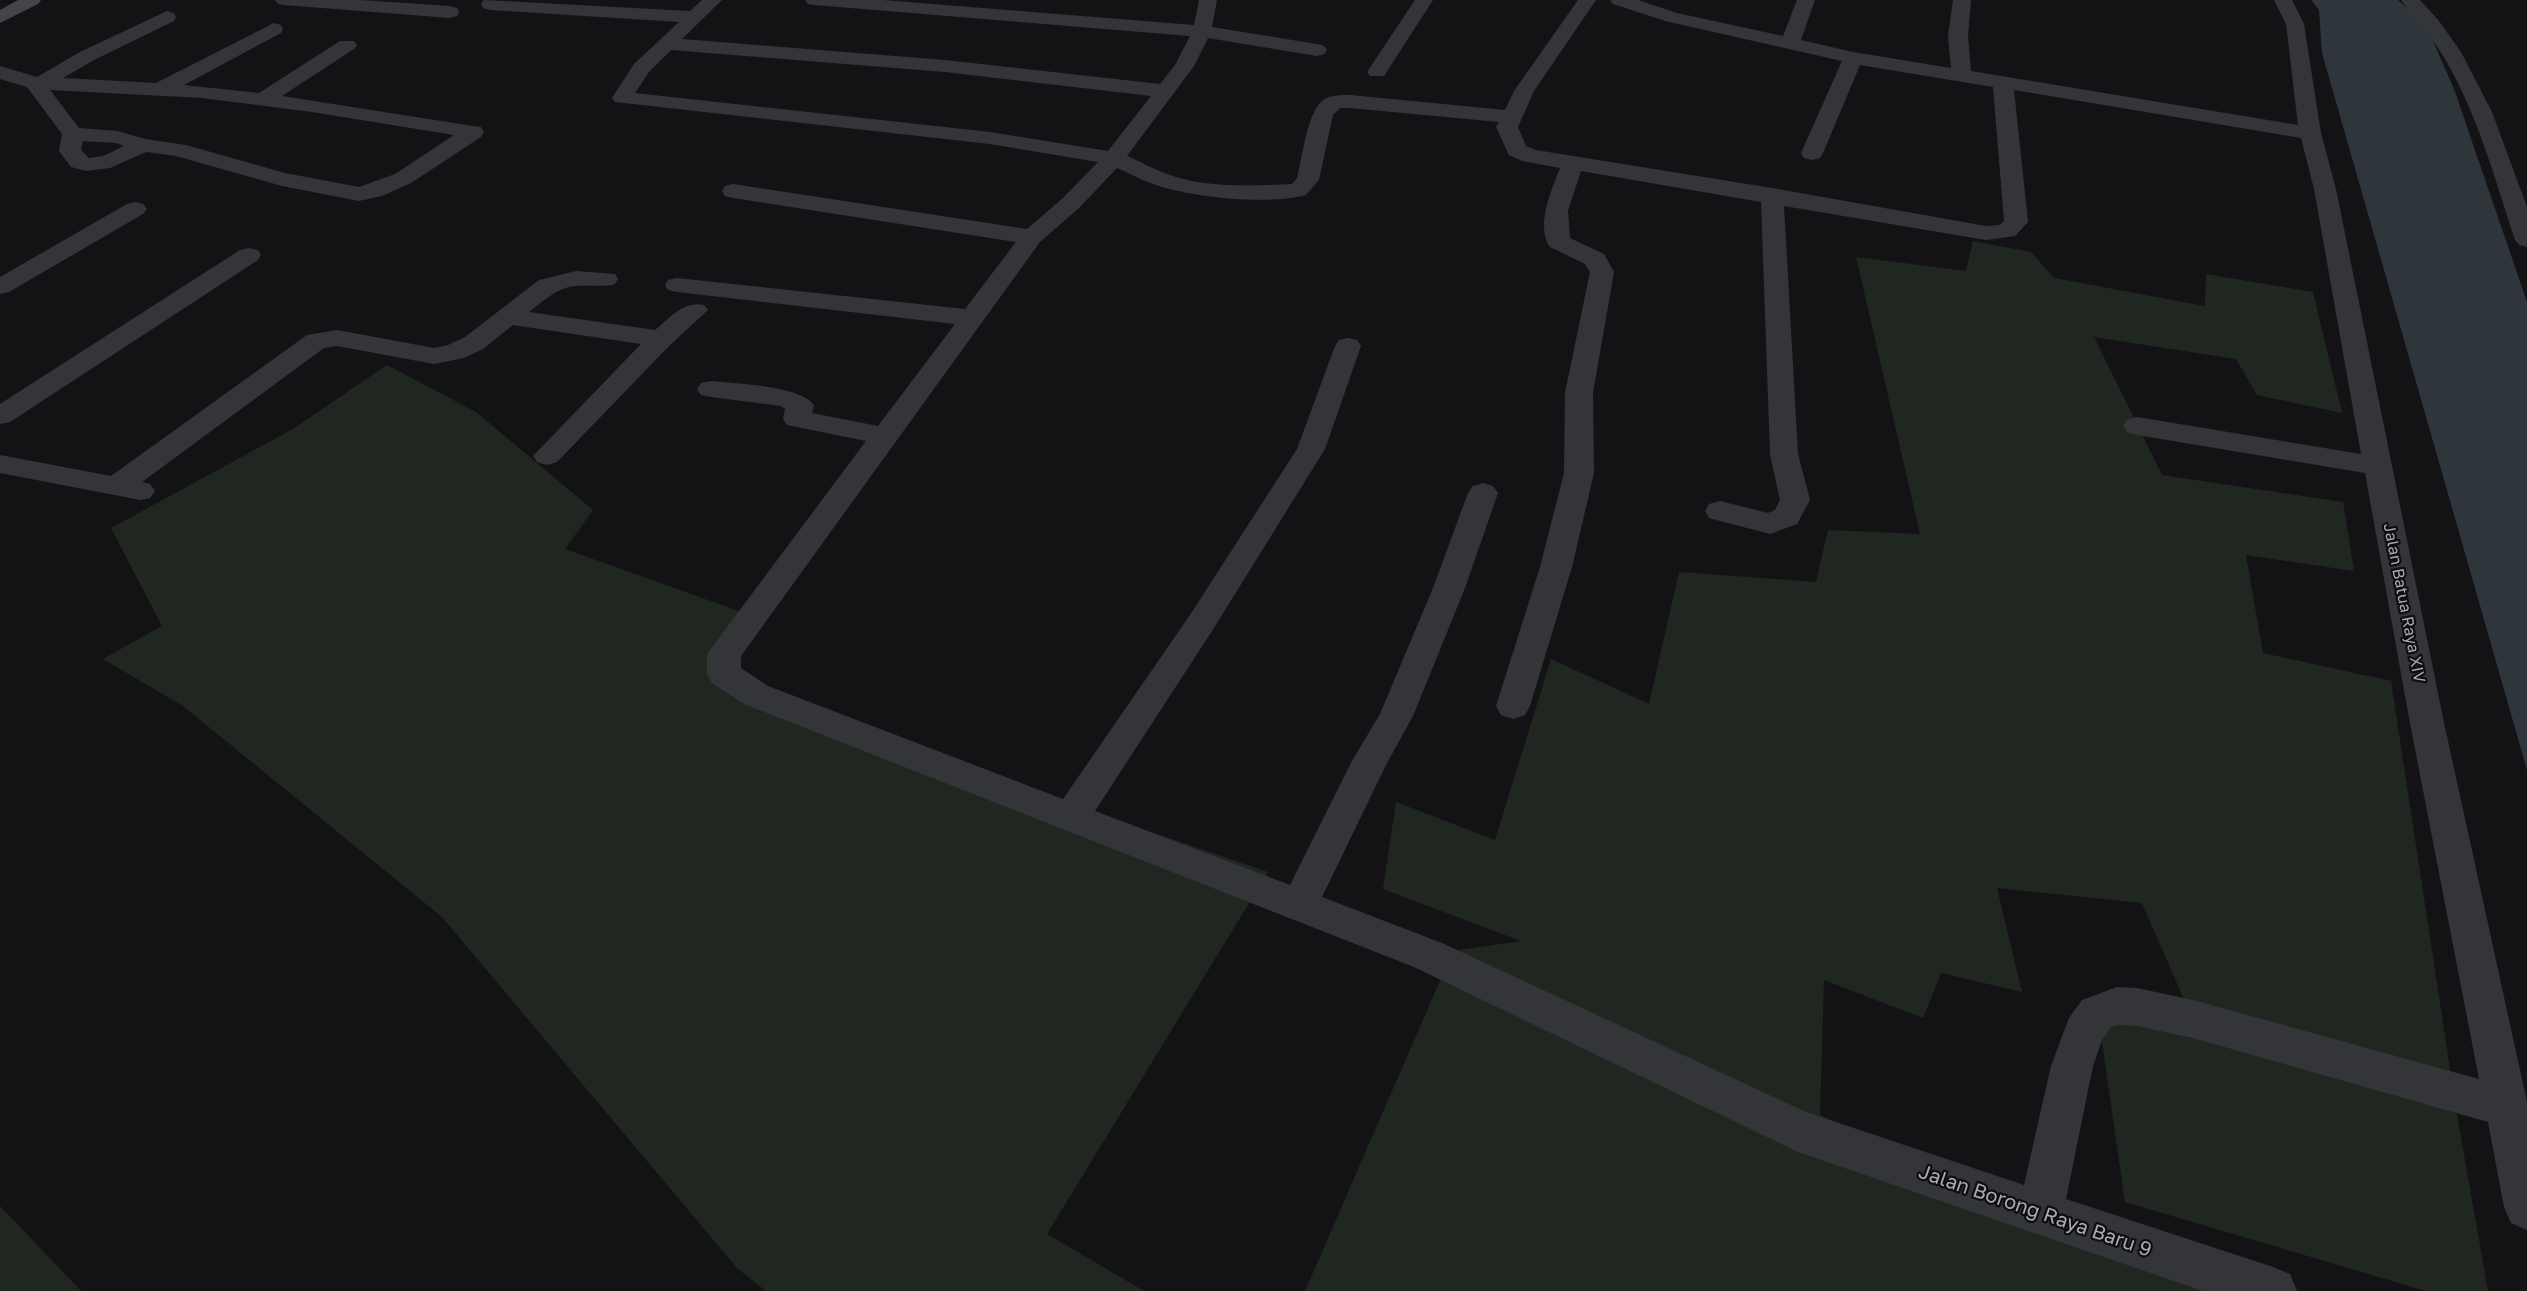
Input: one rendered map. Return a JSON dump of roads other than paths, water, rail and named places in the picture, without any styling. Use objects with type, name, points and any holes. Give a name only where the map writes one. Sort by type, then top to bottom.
[{"type":"main road","points":[[0,17],[32,0]]},
{"type":"street","points":[[284,0],[450,12]]},
{"type":"street","points":[[713,0],[641,68],[622,98],[990,138],[1114,158],[1165,181],[1203,189],[1268,192],[1298,190],[1308,180],[1323,115],[1327,106],[1333,102],[1355,102],[1512,117]]},
{"type":"street","points":[[814,0],[1202,31],[1317,50]]},
{"type":"street","points":[[711,389],[787,399],[800,405],[797,419],[887,436],[1032,237],[1071,203],[1114,158],[1184,66],[1202,31],[1208,0]]},
{"type":"street","points":[[1377,72],[1424,0]]},
{"type":"street","points":[[1587,0],[1524,91],[1507,127],[1517,150],[1530,156],[1772,195],[1986,233],[2007,231],[2016,222],[2003,82]]},
{"type":"street","points":[[1619,0],[1676,8],[1790,43],[1853,58],[2310,133]]},
{"type":"street","points":[[1790,43],[1806,0]]},
{"type":"street","points":[[1961,75],[1958,36],[1962,0]]},
{"type":"street","name":"Jalan Batua Raya XIV","points":[[2283,0],[2295,24],[2310,133],[2325,189],[2426,718],[2527,1207]]},
{"type":"street","points":[[2410,0],[2440,33],[2458,63],[2492,140],[2527,240]]},
{"type":"street","points":[[490,4],[694,17]]},
{"type":"street","points":[[37,83],[167,17]]},
{"type":"street","points":[[161,89],[274,29]]},
{"type":"street","points":[[666,44],[945,66],[1164,91]]},
{"type":"street","points":[[262,100],[347,45]]},
{"type":"street","points":[[1812,153],[1853,58]]},
{"type":"street","points":[[0,72],[37,83],[161,89],[262,100],[473,132],[398,181],[370,193],[359,194],[282,179],[178,150],[142,146],[118,137],[73,134]]},
{"type":"street","points":[[37,83],[73,134],[70,151],[79,162],[86,164],[113,161],[142,146]]},
{"type":"street","points":[[1513,706],[1556,567],[1579,473],[1579,393],[1602,272],[1595,259],[1558,242],[1556,211],[1573,163]]},
{"type":"street","points":[[733,191],[1032,237]]},
{"type":"street","points":[[1720,511],[1770,524],[1786,517],[1795,500],[1784,454],[1772,195]]},
{"type":"street","points":[[0,287],[135,208]]},
{"type":"street","points":[[0,416],[249,255]]},
{"type":"street","points":[[117,486],[316,341],[337,338],[434,356],[455,352],[474,344],[548,285],[576,278],[606,279]]},
{"type":"street","points":[[677,285],[974,318]]},
{"type":"street","points":[[547,456],[661,339],[695,310]]},
{"type":"street","points":[[510,317],[661,339]]},
{"type":"street","points":[[1071,818],[1202,623],[1311,449],[1348,346]]},
{"type":"street","points":[[2137,426],[2379,466]]},
{"type":"street","name":"Jalan Borong Raya Baru 9","points":[[887,436],[724,654],[724,674],[756,695],[1428,955],[1798,1131],[2273,1291]]},
{"type":"street","points":[[0,464],[148,492]]},
{"type":"street","points":[[1299,905],[1370,761],[1396,716],[1449,588],[1483,493]]},
{"type":"street","points":[[2040,1213],[2072,1066],[2084,1031],[2097,1013],[2117,1006],[2137,1007],[2193,1019],[2506,1107]]}]
